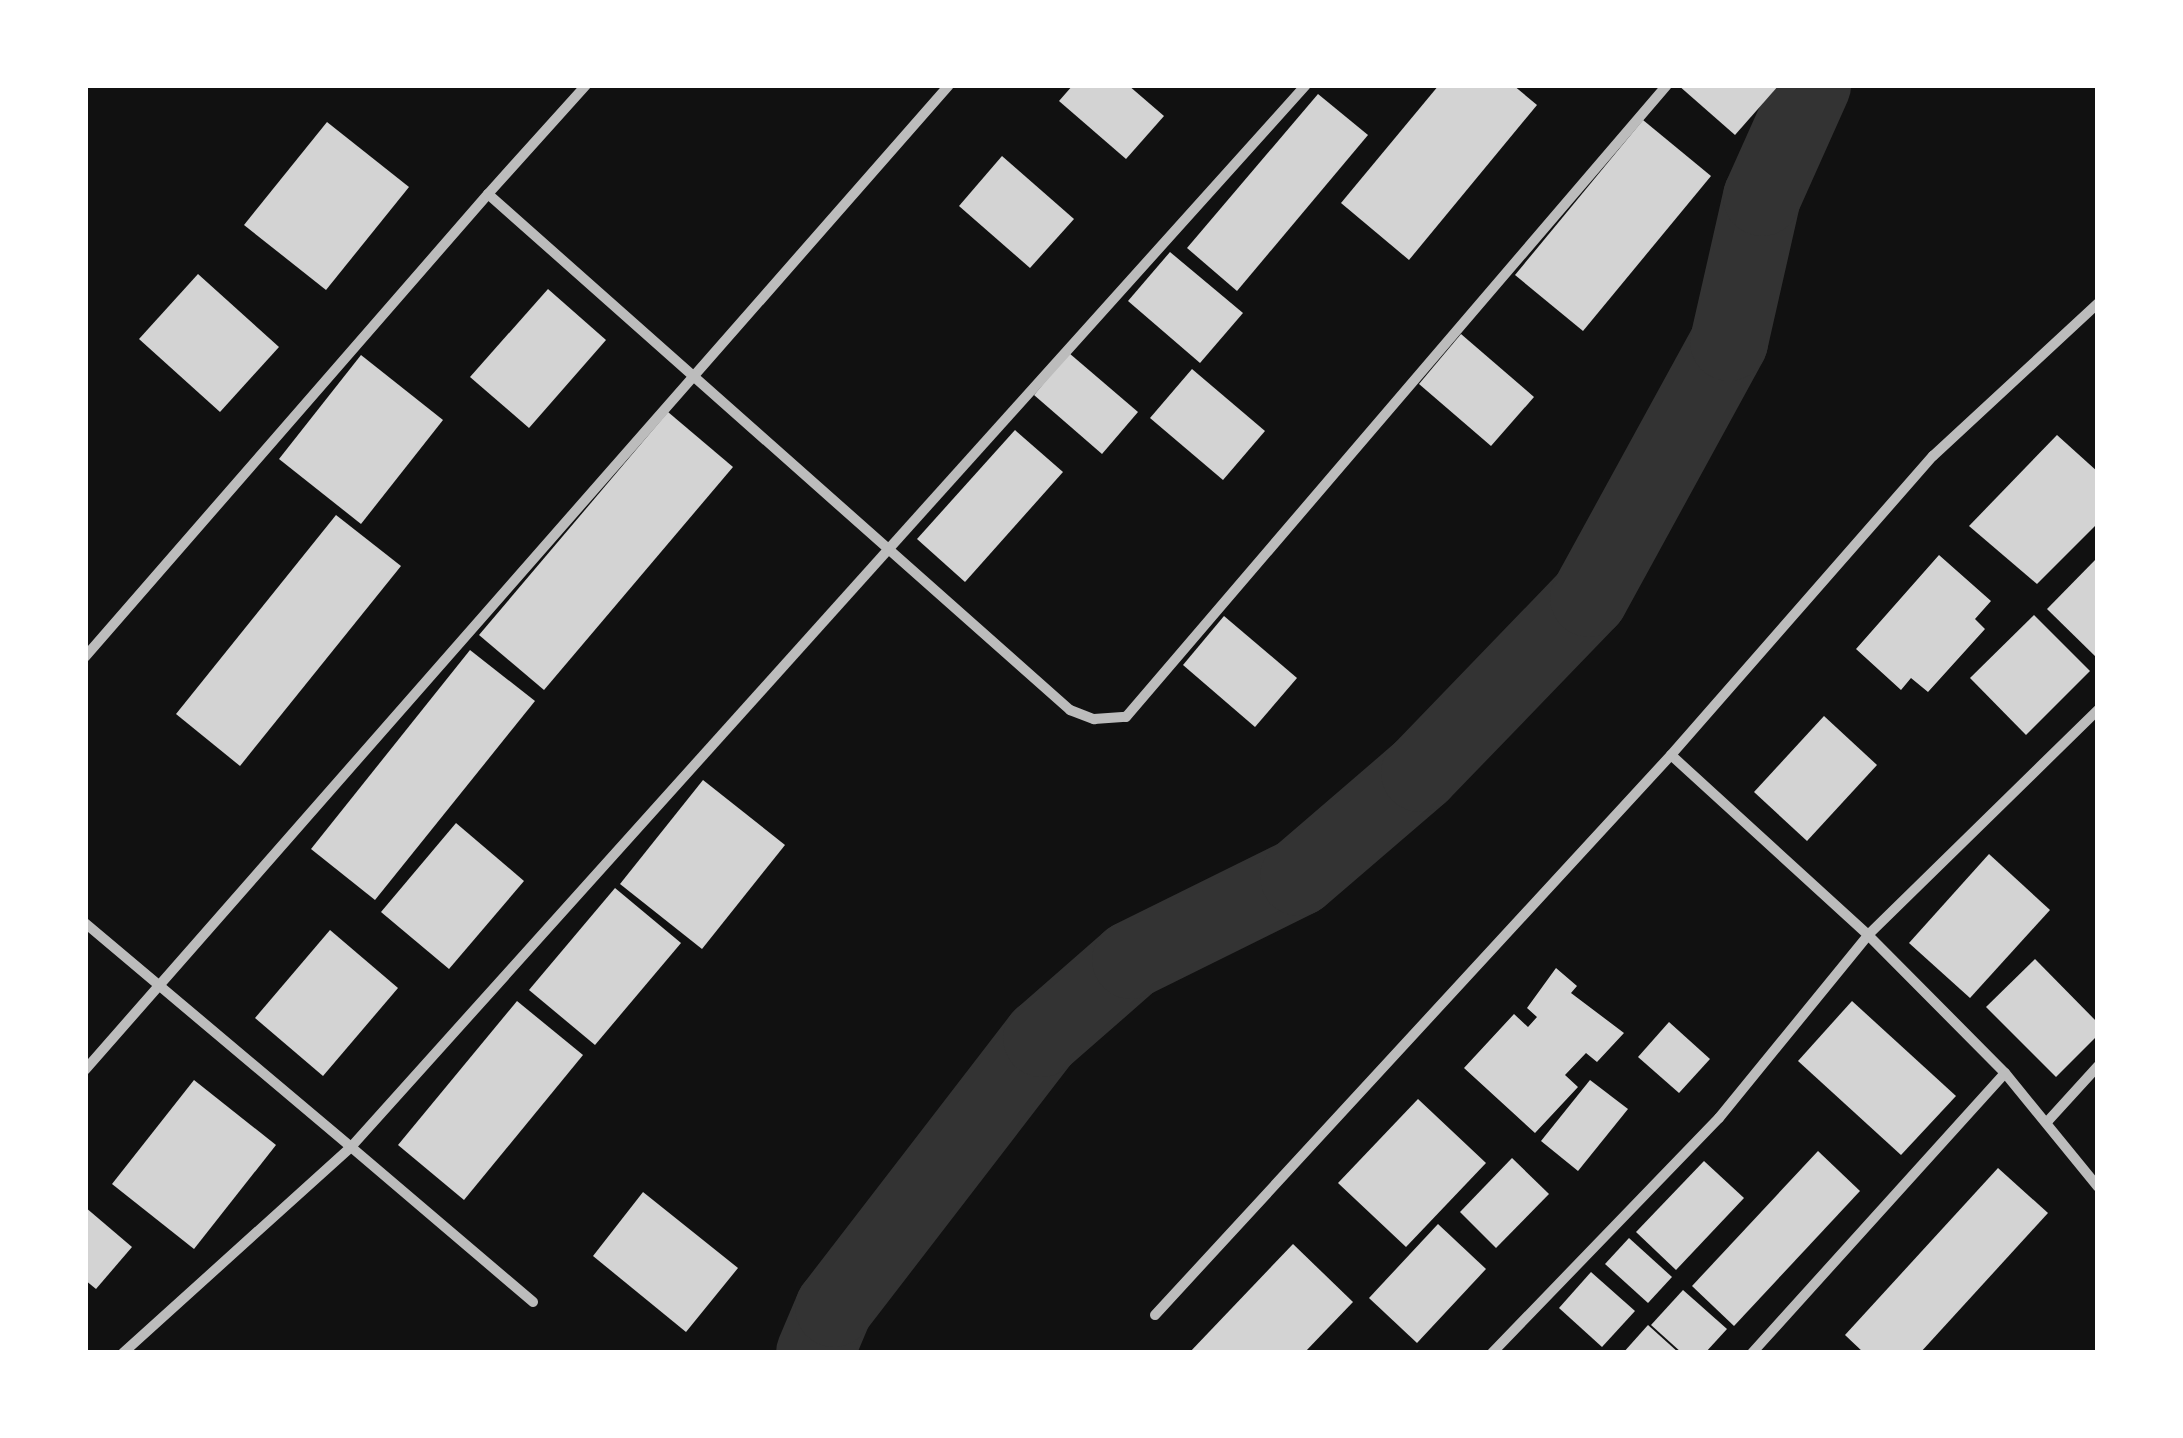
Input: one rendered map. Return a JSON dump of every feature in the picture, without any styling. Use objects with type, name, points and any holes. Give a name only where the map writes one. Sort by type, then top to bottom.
[{"type":"street","points":[[85,657],[586,85]]},
{"type":"street","points":[[85,1070],[161,990],[692,375],[949,85]]},
{"type":"street","points":[[123,1353],[351,1147],[1306,85]]},
{"type":"street","points":[[488,194],[1070,710],[1094,719],[1126,717],[1667,85]]},
{"type":"street","points":[[1155,1315],[1671,755],[1934,456],[2098,303]]},
{"type":"street","points":[[1492,1353],[1719,1118],[1868,935],[2098,710]]},
{"type":"street","points":[[1671,755],[1868,935],[2005,1073],[2098,1187]]},
{"type":"street","points":[[85,922],[534,1302]]},
{"type":"street","points":[[2048,1122],[2098,1066]]},
{"type":"street","points":[[1752,1353],[2005,1073]]},
{"type":"building","points":[[1073,85],[1128,85],[1164,116],[1126,159],[1059,101]]},
{"type":"building","points":[[1439,85],[1513,85],[1537,105],[1409,260],[1341,203]]},
{"type":"building","points":[[1678,85],[1779,85],[1735,135]]},
{"type":"building","points":[[1318,94],[1368,135],[1237,291],[1187,248]]},
{"type":"building","points":[[1643,120],[1711,176],[1583,331],[1515,275]]},
{"type":"building","points":[[327,122],[409,187],[326,290],[244,225]]},
{"type":"building","points":[[1002,156],[1074,219],[1030,268],[959,206]]},
{"type":"building","points":[[1170,252],[1243,313],[1200,363],[1128,301]]},
{"type":"building","points":[[198,274],[279,347],[220,412],[139,339]]},
{"type":"building","points":[[548,289],[606,340],[529,428],[470,377]]},
{"type":"building","points":[[1461,334],[1534,397],[1491,446],[1419,384]]},
{"type":"building","points":[[1069,353],[1138,412],[1102,454],[1034,395]]},
{"type":"building","points":[[361,355],[443,420],[361,524],[279,459]]},
{"type":"building","points":[[1192,369],[1265,431],[1223,480],[1150,418]]},
{"type":"building","points":[[668,412],[733,467],[544,690],[479,635]]},
{"type":"building","points":[[1015,430],[1063,472],[965,582],[917,539]]},
{"type":"building","points":[[2057,435],[2098,472],[2098,523],[2037,584],[1969,526]]},
{"type":"building","points":[[336,515],[401,566],[240,766],[176,714]]},
{"type":"building","points":[[1939,555],[1991,601],[1975,619],[1985,629],[1928,692],[1911,678],[1901,690],[1856,649]]},
{"type":"building","points":[[2098,557],[2098,659],[2047,609]]},
{"type":"building","points":[[2034,615],[2090,671],[2026,735],[1970,678]]},
{"type":"building","points":[[1224,616],[1297,678],[1255,727],[1183,665]]},
{"type":"building","points":[[470,650],[535,701],[375,900],[311,849]]},
{"type":"building","points":[[1824,716],[1877,765],[1807,841],[1754,792]]},
{"type":"building","points":[[703,780],[785,845],[702,949],[620,884]]},
{"type":"building","points":[[456,823],[524,881],[449,969],[381,912]]},
{"type":"building","points":[[1989,854],[2050,910],[1970,998],[1909,943]]},
{"type":"building","points":[[615,888],[681,943],[595,1045],[529,990]]},
{"type":"building","points":[[330,930],[398,988],[323,1076],[255,1018]]},
{"type":"building","points":[[2035,959],[2098,1023],[2098,1035],[2056,1077],[1986,1007]]},
{"type":"building","points":[[1556,968],[1577,986],[1571,993],[1624,1033],[1597,1062],[1586,1053],[1565,1075],[1578,1087],[1535,1133],[1464,1068],[1514,1014],[1528,1027],[1537,1017],[1527,1008]]},
{"type":"building","points":[[517,1001],[583,1055],[464,1200],[398,1145]]},
{"type":"building","points":[[1852,1001],[1956,1096],[1901,1155],[1798,1061]]},
{"type":"building","points":[[1669,1022],[1710,1059],[1679,1093],[1638,1057]]},
{"type":"building","points":[[194,1080],[276,1145],[194,1249],[112,1184]]},
{"type":"building","points":[[1590,1080],[1628,1109],[1578,1171],[1541,1141]]},
{"type":"building","points":[[1418,1099],[1486,1163],[1406,1247],[1338,1183]]},
{"type":"building","points":[[1818,1151],[1860,1191],[1734,1326],[1692,1286]]},
{"type":"building","points":[[1512,1158],[1549,1194],[1496,1248],[1460,1212]]},
{"type":"building","points":[[1704,1161],[1744,1198],[1676,1270],[1636,1232]]},
{"type":"building","points":[[1998,1168],[2048,1213],[1920,1353],[1864,1353],[1845,1335]]},
{"type":"building","points":[[643,1192],[738,1268],[686,1332],[593,1256]]},
{"type":"building","points":[[85,1207],[132,1247],[96,1289],[85,1280]]},
{"type":"building","points":[[1438,1224],[1486,1269],[1417,1343],[1369,1298]]},
{"type":"building","points":[[1629,1238],[1672,1277],[1648,1303],[1605,1264]]},
{"type":"building","points":[[1293,1244],[1353,1302],[1304,1353],[1189,1353]]},
{"type":"building","points":[[1591,1272],[1635,1311],[1602,1347],[1559,1308]]},
{"type":"building","points":[[1683,1290],[1727,1329],[1705,1353],[1682,1353],[1651,1325]]},
{"type":"building","points":[[1648,1325],[1679,1353],[1623,1353]]},
{"type":"waterway","points":[[815,1353],[834,1308],[1042,1038],[1131,960],[1299,877],[1420,773],[1589,598],[1729,342],[1762,197],[1812,85]]}]
